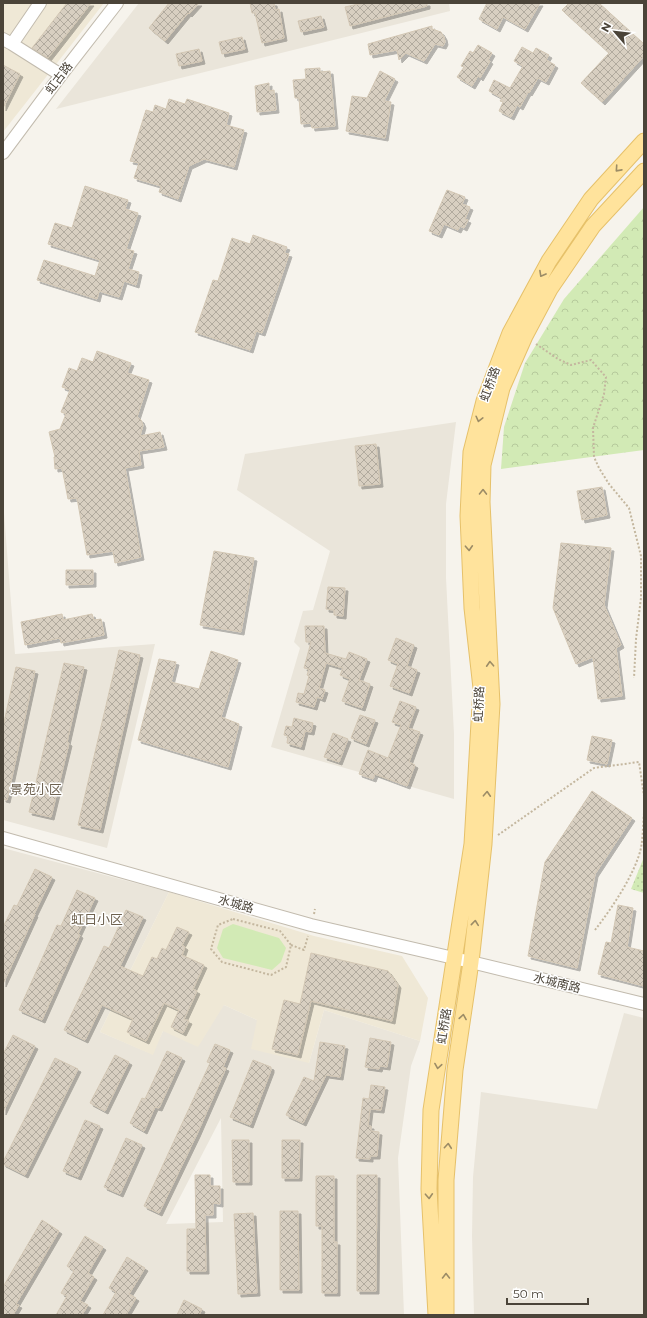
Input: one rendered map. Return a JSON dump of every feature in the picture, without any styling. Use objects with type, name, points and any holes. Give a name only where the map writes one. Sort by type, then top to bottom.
[{"type":"main road","name":"虹桥路","points":[[436,1315],[429,1189],[431,1110],[472,844],[481,688],[472,608],[468,516],[471,452],[484,400],[510,333],[549,261],[591,199],[644,140]]},
{"type":"main road","name":"虹桥路","points":[[446,1315],[446,1180],[455,1070],[471,962],[484,844],[492,704],[482,502],[483,465],[502,388],[525,336],[550,289],[593,226],[644,171]]},
{"type":"street","points":[[40,3],[8,41],[61,75]]},
{"type":"street","name":"虹古路","points":[[3,153],[117,3]]},
{"type":"street","name":"水城路","points":[[3,838],[311,925],[471,962]]},
{"type":"street","name":"水城南路","points":[[471,962],[644,1004]]},
{"type":"path","points":[[525,336],[558,359],[571,365],[592,360],[606,376],[604,394],[593,428],[594,457],[609,484],[629,508],[641,556],[641,598],[636,639],[634,678]]},
{"type":"path","points":[[484,844],[594,768],[639,762],[644,796]]},
{"type":"path","points":[[595,930],[607,914],[630,875],[641,848],[644,813]]},
{"type":"path","points":[[233,919],[280,931],[290,945],[286,966],[271,975],[222,962],[211,949],[218,925],[233,919]]},
{"type":"shaded area","points":[[3,3],[104,3],[3,132]]},
{"type":"shaded area","points":[[139,3],[449,3],[450,11],[56,109]]},
{"type":"shaded area","points":[[456,422],[446,504],[446,578],[454,734],[454,799],[271,747],[300,648],[294,642],[303,611],[313,610],[330,551],[237,490],[245,454]]},
{"type":"shaded area","name":"景苑小区","points":[[3,510],[15,654],[155,644],[107,848],[3,820]]},
{"type":"shaded area","points":[[3,848],[169,892],[100,1032],[152,1054],[163,1031],[224,1005],[257,1020],[309,1063],[324,1010],[420,1041],[411,1066],[398,1158],[404,1315],[3,1315]],"holes":[[[221,1118],[223,1222],[166,1224]]]},
{"type":"shaded area","points":[[169,892],[314,936],[402,956],[428,998],[420,1041],[324,1010],[309,1063],[251,1049],[257,1020],[224,1005],[198,1047],[163,1031],[153,1055],[100,1032]]},
{"type":"shaded area","points":[[624,1013],[644,1018],[644,1315],[474,1315],[472,1236],[473,1177],[481,1092],[597,1109]]},
{"type":"green space","points":[[644,207],[644,450],[501,469],[504,427],[525,363],[564,299]]},
{"type":"green space","points":[[644,857],[644,893],[631,889]]},
{"type":"green space","points":[[233,924],[279,938],[286,948],[281,962],[272,970],[223,958],[217,948],[223,929]]},
{"type":"building","points":[[67,3],[91,3],[48,58],[32,48]]},
{"type":"building","points":[[169,3],[199,3],[189,14],[188,13],[165,41],[149,28]]},
{"type":"building","points":[[250,3],[274,3],[275,10],[279,9],[284,38],[262,43],[255,13],[252,13]]},
{"type":"building","points":[[363,3],[427,3],[427,6],[350,26],[345,7]]},
{"type":"building","points":[[487,3],[540,3],[525,29],[503,17],[497,29],[479,19]]},
{"type":"building","points":[[569,3],[599,3],[644,44],[644,56],[602,102],[581,83],[609,53],[562,10]]},
{"type":"building","points":[[321,16],[324,27],[301,32],[298,21]]},
{"type":"building","points":[[432,26],[432,29],[441,32],[445,42],[443,46],[435,44],[424,61],[406,53],[399,60],[397,50],[370,55],[368,44]]},
{"type":"building","points":[[242,37],[245,49],[222,54],[219,42]]},
{"type":"building","points":[[478,45],[492,53],[488,60],[490,61],[480,78],[478,76],[472,86],[457,77],[464,67],[461,66],[470,51],[473,53]]},
{"type":"building","points":[[522,47],[533,53],[536,48],[549,55],[546,60],[555,65],[546,82],[538,78],[520,107],[517,105],[511,117],[499,111],[503,102],[500,101],[502,98],[489,91],[494,80],[510,88],[523,66],[514,61]]},
{"type":"building","points":[[199,49],[202,61],[179,66],[176,54]]},
{"type":"building","points":[[3,65],[20,74],[3,108]]},
{"type":"building","points":[[320,68],[320,72],[330,71],[335,126],[312,128],[311,123],[301,124],[299,98],[295,98],[293,80],[306,79],[305,69]]},
{"type":"building","points":[[380,71],[395,79],[384,101],[391,102],[385,138],[346,131],[352,96],[367,98]]},
{"type":"building","points":[[269,83],[269,91],[274,90],[276,110],[257,112],[255,86]]},
{"type":"building","points":[[169,99],[185,104],[187,99],[229,113],[226,125],[244,130],[234,167],[204,159],[189,166],[178,199],[159,192],[161,186],[134,178],[139,163],[130,161],[146,110],[153,112],[155,105],[166,109]]},
{"type":"building","points":[[85,186],[128,200],[125,209],[138,213],[126,249],[134,251],[128,269],[139,272],[136,285],[124,281],[119,297],[99,291],[97,299],[37,280],[44,260],[95,276],[100,260],[48,244],[55,223],[72,228]]},
{"type":"building","points":[[447,190],[465,197],[462,204],[470,207],[465,219],[468,220],[464,228],[460,226],[458,230],[444,224],[439,235],[429,231]]},
{"type":"building","points":[[253,235],[287,247],[284,253],[289,254],[262,333],[256,331],[250,350],[195,332],[213,280],[218,281],[232,238],[250,244]]},
{"type":"building","points":[[97,351],[131,363],[127,373],[149,380],[137,417],[141,420],[143,425],[140,436],[160,432],[164,447],[139,451],[141,465],[125,468],[141,557],[115,563],[113,551],[87,555],[77,498],[68,499],[62,468],[55,469],[55,457],[49,432],[60,429],[66,414],[61,412],[70,390],[62,387],[69,368],[77,371],[82,358],[93,362]]},
{"type":"building","points":[[376,444],[380,484],[359,486],[355,446]]},
{"type":"building","points":[[602,487],[607,515],[582,520],[577,491]]},
{"type":"building","points":[[561,543],[611,548],[604,605],[621,645],[616,648],[622,696],[598,699],[593,657],[576,664],[553,608]]},
{"type":"building","points":[[214,551],[254,558],[241,632],[200,625]]},
{"type":"building","points":[[66,570],[93,570],[93,584],[66,585]]},
{"type":"building","points":[[328,587],[345,588],[343,616],[334,615],[334,610],[326,609]]},
{"type":"building","points":[[62,614],[63,620],[92,614],[94,620],[101,619],[104,635],[61,643],[60,638],[25,645],[21,622]]},
{"type":"building","points":[[305,626],[324,626],[325,653],[346,659],[349,652],[367,659],[359,680],[370,684],[362,708],[342,701],[350,679],[340,675],[343,668],[326,663],[319,688],[325,690],[322,699],[317,697],[314,707],[296,702],[298,693],[304,694],[309,676],[307,675],[309,669],[304,668],[311,642],[306,642]]},
{"type":"building","points":[[396,638],[414,645],[407,666],[417,670],[409,693],[390,686],[398,664],[388,660]]},
{"type":"building","points":[[119,650],[140,655],[100,830],[78,825]]},
{"type":"building","points":[[211,651],[238,660],[221,717],[239,724],[228,767],[138,740],[159,659],[176,662],[171,682],[199,689]]},
{"type":"building","points":[[64,663],[84,667],[67,742],[69,743],[51,817],[29,812]]},
{"type":"building","points":[[16,667],[35,671],[7,800],[3,799],[3,727]]},
{"type":"building","points":[[400,701],[416,707],[408,728],[420,732],[409,762],[415,765],[407,786],[375,774],[373,779],[359,774],[368,750],[388,758],[401,725],[392,722]]},
{"type":"building","points":[[360,715],[375,720],[366,744],[351,738]]},
{"type":"building","points":[[294,718],[313,723],[311,732],[305,731],[301,747],[287,743],[288,736],[284,735],[286,726],[292,727]]},
{"type":"building","points":[[333,733],[348,739],[339,762],[324,757]]},
{"type":"building","points":[[592,736],[612,740],[607,764],[587,760]]},
{"type":"building","points":[[592,791],[632,818],[595,874],[577,968],[528,956],[545,862]]},
{"type":"building","points":[[35,869],[52,877],[3,984],[3,927],[14,905],[17,906]]},
{"type":"building","points":[[77,890],[95,898],[78,934],[80,935],[42,1020],[19,1010],[57,925],[61,926]]},
{"type":"building","points":[[618,905],[633,908],[627,947],[644,951],[644,986],[598,974],[606,942],[611,943]]},
{"type":"building","points":[[126,910],[143,917],[120,966],[143,976],[152,957],[157,959],[162,948],[166,950],[177,927],[189,932],[182,945],[185,947],[182,955],[204,965],[193,989],[197,991],[184,1019],[189,1021],[183,1033],[171,1027],[179,1010],[164,1003],[146,1041],[127,1032],[133,1019],[102,1005],[85,1040],[64,1030],[104,946],[109,948]]},
{"type":"building","points":[[311,953],[388,971],[398,985],[392,1021],[311,1001],[298,1055],[272,1049],[284,1000],[300,1004]]},
{"type":"building","points":[[13,1035],[35,1046],[3,1112],[3,1054]]},
{"type":"building","points":[[370,1038],[391,1042],[387,1067],[380,1066],[379,1069],[365,1067]]},
{"type":"building","points":[[320,1042],[345,1046],[340,1077],[326,1075],[303,1123],[286,1115],[304,1077],[314,1081]]},
{"type":"building","points":[[215,1044],[230,1050],[223,1067],[226,1068],[197,1134],[159,1213],[144,1206],[210,1063],[207,1062]]},
{"type":"building","points":[[167,1051],[182,1058],[159,1108],[155,1107],[144,1131],[130,1123],[142,1098],[145,1099]]},
{"type":"building","points":[[115,1055],[129,1062],[105,1111],[90,1103]]},
{"type":"building","points":[[55,1058],[78,1069],[25,1175],[3,1164],[3,1162]]},
{"type":"building","points":[[253,1060],[271,1067],[271,1070],[250,1125],[230,1117]]},
{"type":"building","points":[[371,1085],[385,1087],[381,1110],[370,1109],[368,1126],[371,1126],[371,1131],[379,1132],[377,1156],[370,1156],[370,1159],[356,1158],[363,1098],[369,1099]]},
{"type":"building","points":[[85,1120],[100,1126],[78,1177],[63,1171]]},
{"type":"building","points":[[126,1138],[142,1145],[120,1194],[104,1187]]},
{"type":"building","points":[[232,1140],[249,1140],[249,1182],[233,1182]]},
{"type":"building","points":[[282,1140],[300,1140],[299,1178],[282,1178]]},
{"type":"building","points":[[195,1175],[210,1175],[210,1186],[220,1186],[220,1204],[213,1203],[213,1215],[205,1215],[206,1271],[187,1271],[187,1229],[196,1229]]},
{"type":"building","points":[[357,1175],[377,1175],[376,1291],[357,1291]]},
{"type":"building","points":[[316,1176],[334,1176],[334,1242],[337,1242],[337,1293],[322,1293],[322,1226],[316,1226]]},
{"type":"building","points":[[280,1211],[298,1211],[299,1290],[280,1290]]},
{"type":"building","points":[[253,1213],[257,1293],[238,1294],[234,1214]]},
{"type":"building","points":[[42,1220],[59,1231],[16,1304],[19,1305],[13,1315],[3,1315],[3,1287]]},
{"type":"building","points":[[85,1236],[103,1247],[88,1273],[94,1277],[80,1301],[88,1305],[82,1315],[56,1315],[67,1296],[61,1293],[74,1271],[67,1266]]},
{"type":"building","points":[[127,1257],[145,1268],[129,1294],[136,1298],[126,1315],[103,1315],[116,1292],[109,1288]]},
{"type":"building","points":[[184,1300],[202,1309],[199,1315],[177,1315]]},
{"type":"district","name":"景苑小区","points":[[36,789]]},
{"type":"district","name":"虹日小区","points":[[97,919]]}]
